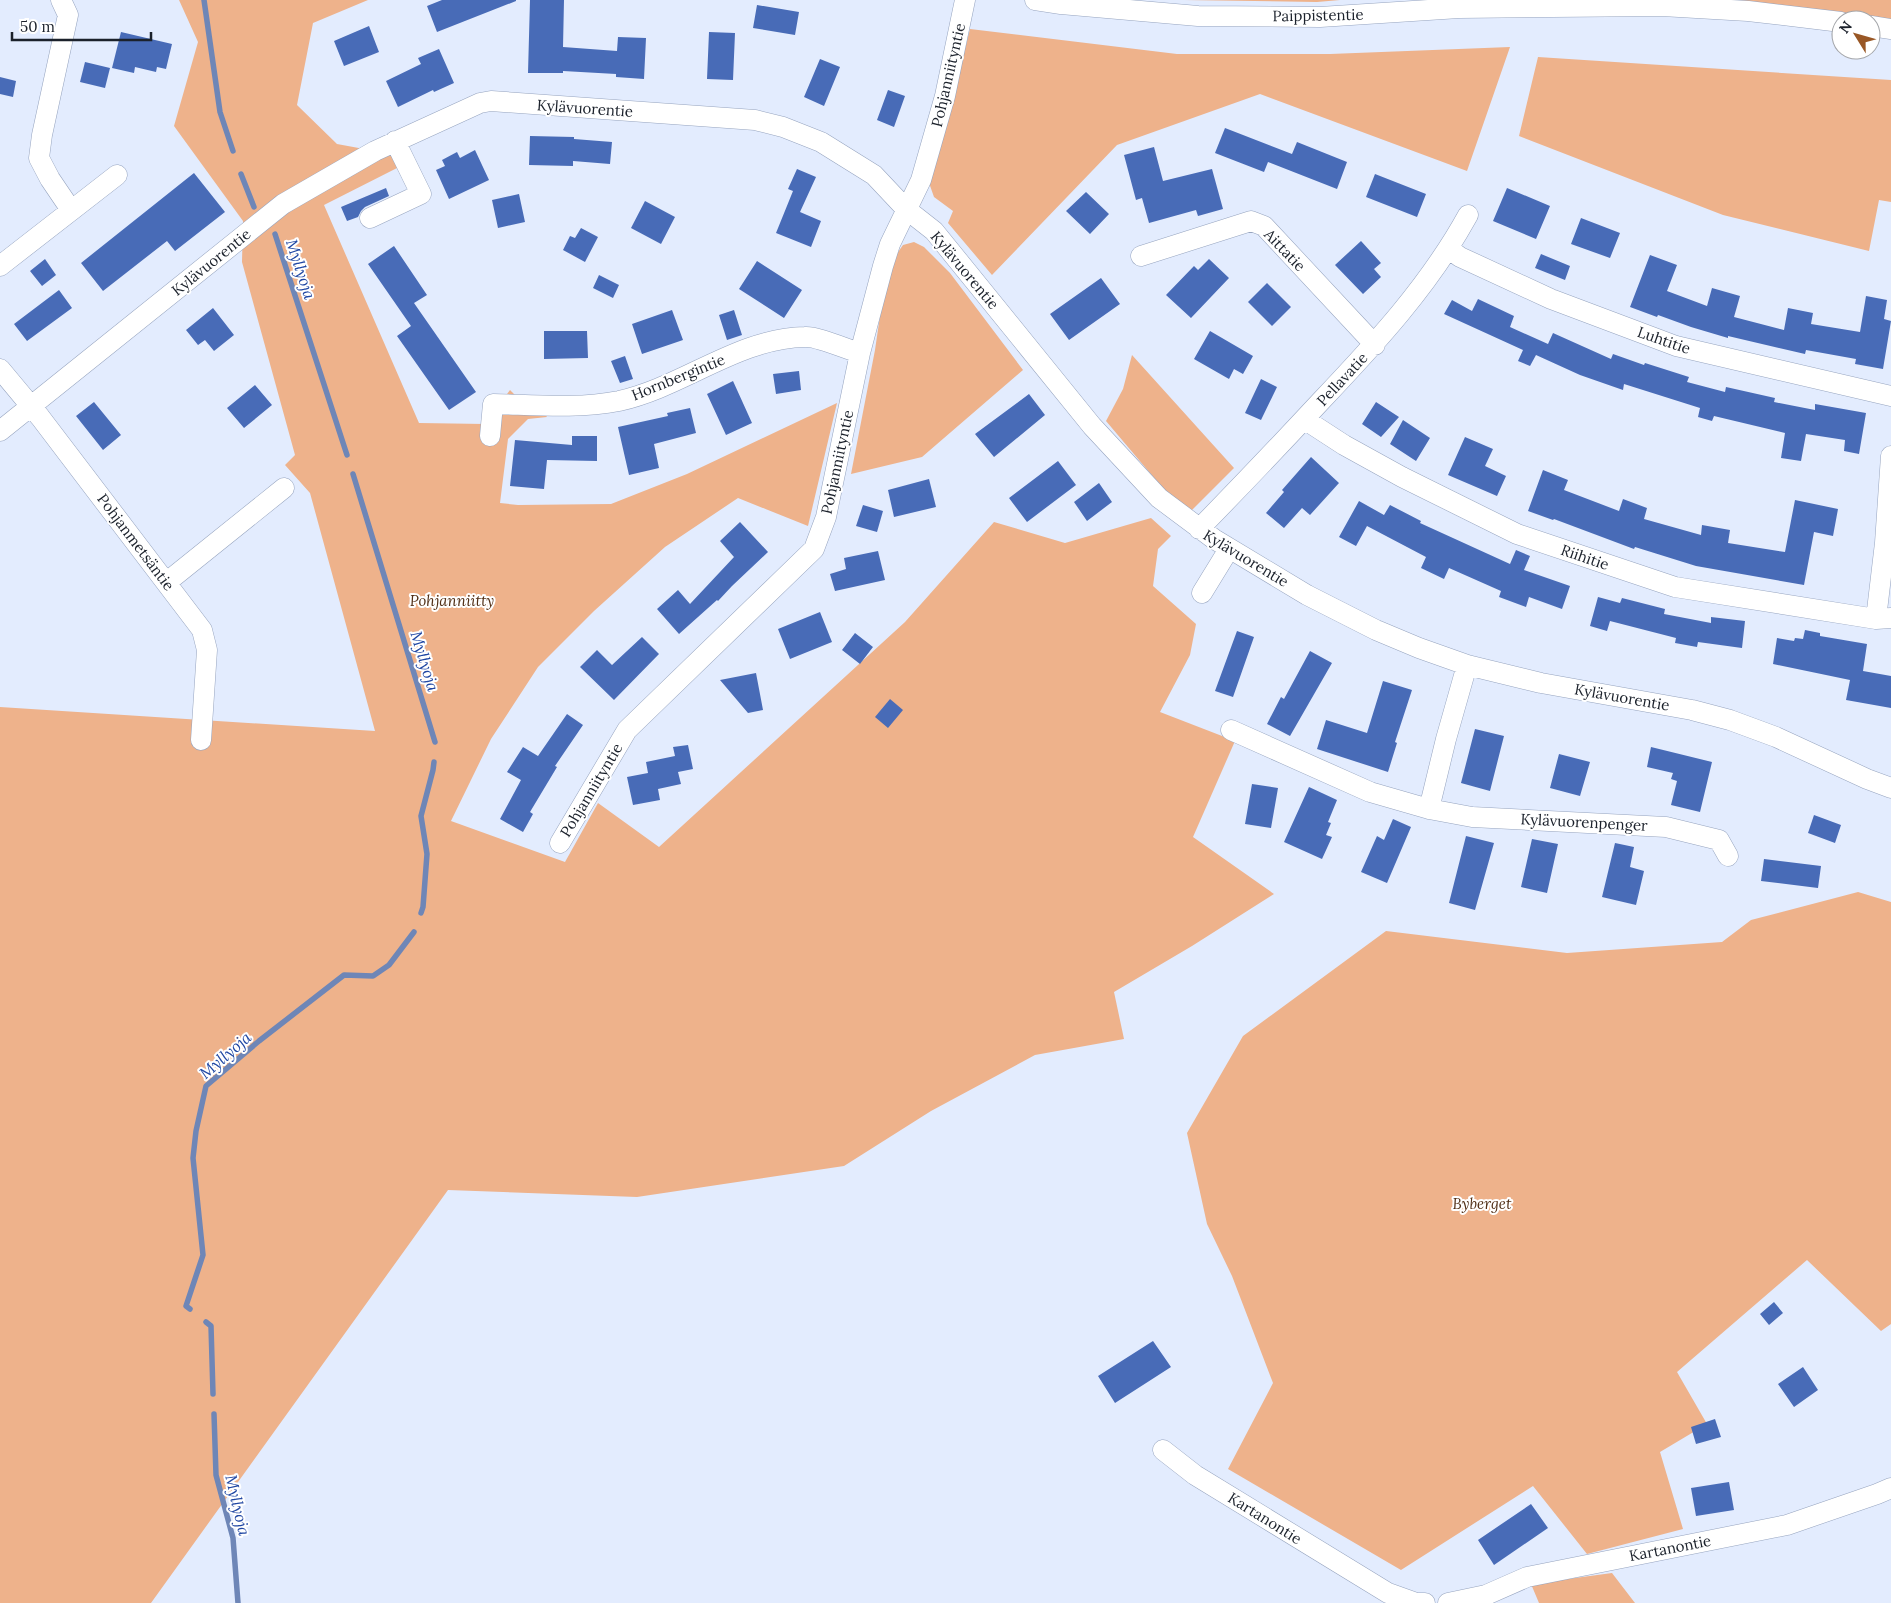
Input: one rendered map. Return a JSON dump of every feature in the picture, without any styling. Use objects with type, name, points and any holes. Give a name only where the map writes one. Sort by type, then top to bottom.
[{"type":"street","points":[[61,0],[68,15],[38,158],[71,210]]},
{"type":"street","name":"Pohjanniityntie","points":[[560,843],[627,730],[814,549],[826,517],[860,353],[890,244],[921,180],[946,96],[965,0]]},
{"type":"street","name":"Paippistentie","points":[[1035,0],[1188,15],[1320,17],[1494,4],[1662,6],[1748,11],[1831,21]]},
{"type":"street","name":"Kylävuorentie","points":[[0,431],[283,204],[375,151],[480,103],[491,101],[755,120],[783,127],[821,142],[874,175],[906,209],[934,231],[1106,441],[1159,498],[1199,529],[1307,595],[1376,630],[1467,666],[1542,683],[1692,710],[1730,720],[1776,737],[1867,779],[1891,788]]},
{"type":"street","points":[[370,218],[421,194],[395,141]]},
{"type":"street","points":[[0,266],[117,175]]},
{"type":"street","name":"Pellavatie","points":[[1199,529],[1375,344],[1417,293],[1449,249],[1468,215]]},
{"type":"street","name":"Aittatie","points":[[1142,256],[1251,221],[1264,226],[1375,344]]},
{"type":"street","name":"Luhtitie","points":[[1449,249],[1460,257],[1551,298],[1676,346],[1891,396]]},
{"type":"street","name":"Hornbergintie","points":[[490,436],[493,404],[566,406],[619,400],[661,387],[730,356],[768,342],[807,336],[860,353]]},
{"type":"street","name":"Pohjanmetsäntie","points":[[0,369],[32,407],[202,630],[206,650],[201,740]]},
{"type":"street","name":"Riihitie","points":[[1304,419],[1344,445],[1402,477],[1517,534],[1675,587],[1883,619]]},
{"type":"street","points":[[1883,619],[1885,543],[1891,456]]},
{"type":"street","points":[[167,582],[284,488]]},
{"type":"street","points":[[1202,593],[1230,549]]},
{"type":"street","points":[[1429,809],[1446,738],[1467,666]]},
{"type":"street","name":"Kylävuorenpenger","points":[[1231,730],[1370,792],[1429,809],[1472,817],[1666,827],[1719,840],[1728,856]]},
{"type":"street","name":"Kartanontie","points":[[1164,1450],[1195,1474],[1388,1593],[1425,1603]]},
{"type":"street","name":"Kartanontie","points":[[1448,1603],[1486,1595],[1527,1577],[1787,1525],[1891,1488]]},
{"type":"green space","name":"Pohjanniitty","points":[[179,0],[368,0],[313,23],[297,105],[337,144],[375,151],[395,141],[399,167],[324,205],[419,423],[485,424],[510,390],[517,397],[533,398],[547,417],[528,419],[508,439],[500,503],[518,505],[611,504],[687,474],[837,403],[808,526],[738,498],[665,547],[594,611],[538,667],[491,739],[451,821],[565,862],[598,803],[659,847],[905,622],[994,522],[1065,543],[1151,518],[1171,536],[1158,549],[1153,586],[1196,624],[1190,655],[1160,712],[1235,741],[1193,837],[1274,894],[1192,946],[1114,992],[1124,1039],[1035,1055],[931,1111],[844,1166],[637,1197],[448,1190],[151,1603],[0,1603],[0,707],[375,731],[310,493],[285,465],[295,455],[242,262],[243,221],[174,126],[198,42]]},
{"type":"green space","points":[[1184,0],[1340,0],[1317,2]]},
{"type":"green space","points":[[1664,0],[1891,0],[1891,20],[1881,19],[1881,10],[1831,10],[1831,15]]},
{"type":"green space","points":[[970,29],[1177,54],[1330,54],[1510,47],[1467,171],[1260,94],[1117,145],[992,275],[948,223],[953,211],[934,197],[928,180],[938,157]]},
{"type":"green space","points":[[1538,57],[1891,80],[1891,202],[1879,200],[1869,251],[1723,215],[1519,136]]},
{"type":"green space","points":[[914,242],[924,247],[950,273],[1023,370],[922,457],[851,474],[875,350],[887,268],[903,245]]},
{"type":"green space","points":[[1132,355],[1234,468],[1192,510],[1166,492],[1106,421],[1123,389]]},
{"type":"green space","name":"Byberget","points":[[1858,892],[1891,902],[1891,1324],[1881,1331],[1807,1260],[1677,1372],[1707,1424],[1660,1452],[1683,1529],[1587,1554],[1533,1486],[1401,1570],[1228,1469],[1273,1383],[1232,1276],[1207,1224],[1187,1133],[1243,1036],[1386,931],[1567,953],[1722,942],[1751,920]]},
{"type":"green space","points":[[1612,1573],[1635,1603],[1539,1603],[1531,1584]]},
{"type":"building","points":[[442,0],[516,1],[437,32],[427,6]]},
{"type":"building","points":[[530,0],[564,0],[563,47],[617,51],[618,37],[646,38],[644,79],[616,77],[616,74],[563,71],[563,73],[528,73]]},
{"type":"building","points":[[757,5],[799,12],[795,35],[753,28]]},
{"type":"building","points":[[369,26],[379,52],[344,66],[334,41]]},
{"type":"building","points":[[121,32],[172,44],[166,69],[157,67],[156,72],[135,67],[134,73],[112,68]]},
{"type":"building","points":[[709,32],[735,33],[733,80],[707,79]]},
{"type":"building","points":[[439,49],[454,83],[434,92],[433,90],[398,107],[386,81],[421,64],[418,58]]},
{"type":"building","points":[[820,59],[840,67],[824,106],[804,97]]},
{"type":"building","points":[[85,62],[110,68],[105,88],[80,82]]},
{"type":"building","points":[[0,77],[16,81],[13,97],[0,94]]},
{"type":"building","points":[[888,90],[905,96],[894,127],[877,120]]},
{"type":"building","points":[[1225,128],[1292,154],[1297,142],[1347,162],[1337,189],[1268,162],[1264,172],[1215,153]]},
{"type":"building","points":[[530,136],[574,137],[574,139],[612,142],[610,164],[573,161],[573,166],[529,165]]},
{"type":"building","points":[[1154,147],[1163,181],[1212,169],[1223,209],[1198,216],[1196,210],[1149,223],[1142,198],[1136,200],[1124,155]]},
{"type":"building","points":[[475,150],[489,180],[449,199],[436,170],[445,166],[442,160],[457,152],[460,158]]},
{"type":"building","points":[[797,169],[816,177],[800,212],[821,221],[811,247],[776,233],[793,191],[788,189]]},
{"type":"building","points":[[194,173],[225,212],[175,251],[167,241],[103,291],[81,263]]},
{"type":"building","points":[[1375,174],[1426,194],[1417,217],[1366,197]]},
{"type":"building","points":[[386,188],[389,196],[365,207],[358,217],[347,221],[341,207]]},
{"type":"building","points":[[1507,188],[1550,206],[1536,239],[1493,221]]},
{"type":"building","points":[[1086,192],[1109,214],[1090,234],[1066,211]]},
{"type":"building","points":[[519,194],[525,222],[498,228],[492,200]]},
{"type":"building","points":[[645,201],[675,217],[661,244],[631,228]]},
{"type":"building","points":[[1581,218],[1620,233],[1610,258],[1571,244]]},
{"type":"building","points":[[581,228],[598,237],[585,262],[563,250],[570,236],[575,238]]},
{"type":"building","points":[[1361,241],[1381,263],[1374,269],[1381,277],[1363,294],[1335,265]]},
{"type":"building","points":[[394,246],[427,295],[414,303],[476,392],[449,410],[397,336],[411,326],[368,264]]},
{"type":"building","points":[[1541,254],[1570,266],[1565,280],[1535,268]]},
{"type":"building","points":[[1650,255],[1677,265],[1667,291],[1707,306],[1712,288],[1740,296],[1734,317],[1784,330],[1788,308],[1813,313],[1811,324],[1860,332],[1866,296],[1887,300],[1884,319],[1891,321],[1883,369],[1855,364],[1856,359],[1806,350],[1805,354],[1728,336],[1728,338],[1630,307]]},
{"type":"building","points":[[45,259],[56,275],[42,286],[30,271]]},
{"type":"building","points":[[1209,259],[1229,278],[1191,318],[1166,295],[1194,266],[1198,270]]},
{"type":"building","points":[[757,261],[802,290],[784,318],[739,289]]},
{"type":"building","points":[[599,275],[619,285],[613,298],[593,288]]},
{"type":"building","points":[[1101,278],[1120,304],[1069,340],[1050,314]]},
{"type":"building","points":[[1267,283],[1291,307],[1272,326],[1248,302]]},
{"type":"building","points":[[59,290],[72,308],[27,341],[14,324]]},
{"type":"building","points":[[1478,299],[1514,316],[1510,327],[1548,344],[1553,333],[1611,359],[1613,354],[1644,365],[1645,363],[1689,377],[1687,382],[1725,392],[1726,387],[1775,398],[1774,402],[1815,410],[1815,404],[1866,413],[1859,454],[1844,451],[1845,440],[1806,434],[1801,461],[1781,458],[1785,433],[1714,416],[1712,421],[1698,417],[1700,408],[1624,384],[1623,390],[1580,375],[1536,355],[1530,366],[1518,361],[1523,350],[1444,314],[1452,300],[1472,311]]},
{"type":"building","points":[[213,308],[234,335],[214,351],[205,340],[198,345],[186,330]]},
{"type":"building","points":[[672,310],[683,340],[642,354],[632,324]]},
{"type":"building","points":[[734,310],[742,335],[727,340],[719,315]]},
{"type":"building","points":[[544,331],[587,331],[588,358],[544,359]]},
{"type":"building","points":[[1210,331],[1253,356],[1243,374],[1234,369],[1229,379],[1194,359]]},
{"type":"building","points":[[625,356],[633,379],[620,383],[611,361]]},
{"type":"building","points":[[799,371],[801,390],[776,394],[773,374]]},
{"type":"building","points":[[1261,379],[1277,387],[1261,420],[1245,413]]},
{"type":"building","points":[[733,381],[752,423],[726,435],[707,394]]},
{"type":"building","points":[[255,385],[272,405],[244,428],[227,408]]},
{"type":"building","points":[[1029,394],[1045,415],[994,457],[975,434]]},
{"type":"building","points":[[94,402],[121,435],[103,450],[76,416]]},
{"type":"building","points":[[1376,402],[1399,417],[1381,437],[1362,424]]},
{"type":"building","points":[[690,408],[696,433],[654,444],[659,468],[629,475],[618,427],[668,416],[667,413]]},
{"type":"building","points":[[1403,420],[1430,438],[1416,461],[1390,444]]},
{"type":"building","points":[[572,436],[597,436],[597,461],[547,460],[544,489],[510,486],[515,440],[572,445]]},
{"type":"building","points":[[1465,437],[1493,449],[1485,466],[1506,476],[1497,496],[1448,475]]},
{"type":"building","points":[[1311,457],[1339,483],[1310,515],[1302,508],[1284,528],[1266,513],[1284,492],[1282,490]]},
{"type":"building","points":[[1058,461],[1076,485],[1027,522],[1009,498]]},
{"type":"building","points":[[1543,470],[1568,480],[1564,490],[1619,511],[1623,499],[1647,508],[1644,519],[1701,535],[1702,525],[1730,530],[1728,543],[1785,552],[1795,500],[1838,509],[1833,536],[1814,532],[1804,585],[1696,566],[1635,547],[1634,549],[1528,511]]},
{"type":"building","points":[[929,479],[936,507],[894,517],[888,490]]},
{"type":"building","points":[[1099,483],[1112,502],[1087,521],[1074,502]]},
{"type":"building","points":[[1359,501],[1384,515],[1390,505],[1421,521],[1420,523],[1510,564],[1516,550],[1530,556],[1524,570],[1570,586],[1562,609],[1529,597],[1526,607],[1499,597],[1501,591],[1449,568],[1444,579],[1421,568],[1426,557],[1367,526],[1356,546],[1339,537]]},
{"type":"building","points":[[863,505],[883,511],[877,532],[856,526]]},
{"type":"building","points":[[740,522],[768,552],[718,601],[679,634],[657,609],[678,590],[690,604],[734,557],[720,541]]},
{"type":"building","points":[[878,551],[885,580],[835,591],[830,574],[846,569],[844,558]]},
{"type":"building","points":[[1598,597],[1620,603],[1622,598],[1665,609],[1664,614],[1711,623],[1711,617],[1745,621],[1742,648],[1698,642],[1697,647],[1675,643],[1676,638],[1610,621],[1607,631],[1590,626]]},
{"type":"building","points":[[820,612],[832,642],[790,659],[778,629]]},
{"type":"building","points":[[1805,630],[1820,633],[1820,636],[1867,644],[1863,671],[1891,676],[1891,708],[1846,700],[1850,680],[1773,664],[1777,638],[1794,641],[1795,638],[1803,639]]},
{"type":"building","points":[[1237,631],[1254,637],[1233,697],[1215,691]]},
{"type":"building","points":[[855,633],[873,647],[860,664],[842,650]]},
{"type":"building","points":[[642,637],[659,654],[614,700],[580,667],[597,650],[612,665]]},
{"type":"building","points":[[1310,651],[1332,663],[1290,736],[1267,724],[1281,697],[1284,699]]},
{"type":"building","points":[[756,673],[763,710],[748,713],[720,680]]},
{"type":"building","points":[[1383,681],[1412,690],[1395,742],[1397,743],[1388,772],[1317,749],[1326,720],[1367,733]]},
{"type":"building","points":[[890,699],[903,710],[888,728],[875,717]]},
{"type":"building","points":[[567,714],[583,725],[555,766],[557,767],[530,812],[533,814],[523,832],[500,819],[521,780],[507,772],[523,747],[538,756]]},
{"type":"building","points":[[1475,729],[1504,736],[1490,791],[1461,783]]},
{"type":"building","points":[[688,745],[693,769],[678,772],[681,784],[658,789],[660,800],[633,805],[627,777],[648,773],[646,762],[675,756],[673,747]]},
{"type":"building","points":[[1651,747],[1712,762],[1700,812],[1671,805],[1677,781],[1671,779],[1673,773],[1647,767]]},
{"type":"building","points":[[1559,754],[1590,762],[1580,796],[1550,788]]},
{"type":"building","points":[[1252,784],[1278,788],[1271,828],[1245,824]]},
{"type":"building","points":[[1309,787],[1337,800],[1328,822],[1331,823],[1326,835],[1332,837],[1322,859],[1284,842]]},
{"type":"building","points":[[1814,815],[1841,825],[1835,843],[1808,833]]},
{"type":"building","points":[[1393,819],[1411,827],[1387,883],[1361,872],[1377,836],[1384,840]]},
{"type":"building","points":[[1466,836],[1494,843],[1475,910],[1449,903]]},
{"type":"building","points":[[1532,839],[1558,844],[1547,893],[1521,887]]},
{"type":"building","points":[[1615,843],[1634,847],[1630,867],[1644,871],[1636,905],[1602,897]]},
{"type":"building","points":[[1764,859],[1821,866],[1818,888],[1761,881]]},
{"type":"building","points":[[1774,1302],[1783,1313],[1769,1325],[1760,1314]]},
{"type":"building","points":[[1153,1341],[1171,1367],[1115,1403],[1098,1376]]},
{"type":"building","points":[[1803,1367],[1818,1390],[1794,1407],[1778,1384]]},
{"type":"building","points":[[1715,1419],[1721,1437],[1696,1444],[1691,1427]]},
{"type":"building","points":[[1729,1482],[1734,1510],[1696,1516],[1691,1488]]},
{"type":"building","points":[[1531,1504],[1548,1528],[1494,1565],[1478,1540]]},
{"type":"waterway","name":"Myllyoja","points":[[204,0],[220,112],[233,151]]},
{"type":"waterway","name":"Myllyoja","points":[[241,174],[254,207]]},
{"type":"waterway","name":"Myllyoja","points":[[275,234],[347,455]]},
{"type":"waterway","name":"Myllyoja","points":[[353,474],[435,742]]},
{"type":"waterway","name":"Myllyoja","points":[[421,913],[427,854],[421,816],[434,762]]},
{"type":"waterway","name":"Myllyoja","points":[[190,1309],[186,1306],[203,1255],[193,1158],[196,1131],[206,1086],[259,1041],[344,975],[373,976],[389,965],[414,932]]},
{"type":"waterway","name":"Myllyoja","points":[[206,1322],[211,1326],[213,1394]]},
{"type":"waterway","name":"Myllyoja","points":[[214,1414],[216,1475],[233,1538],[238,1603]]}]
